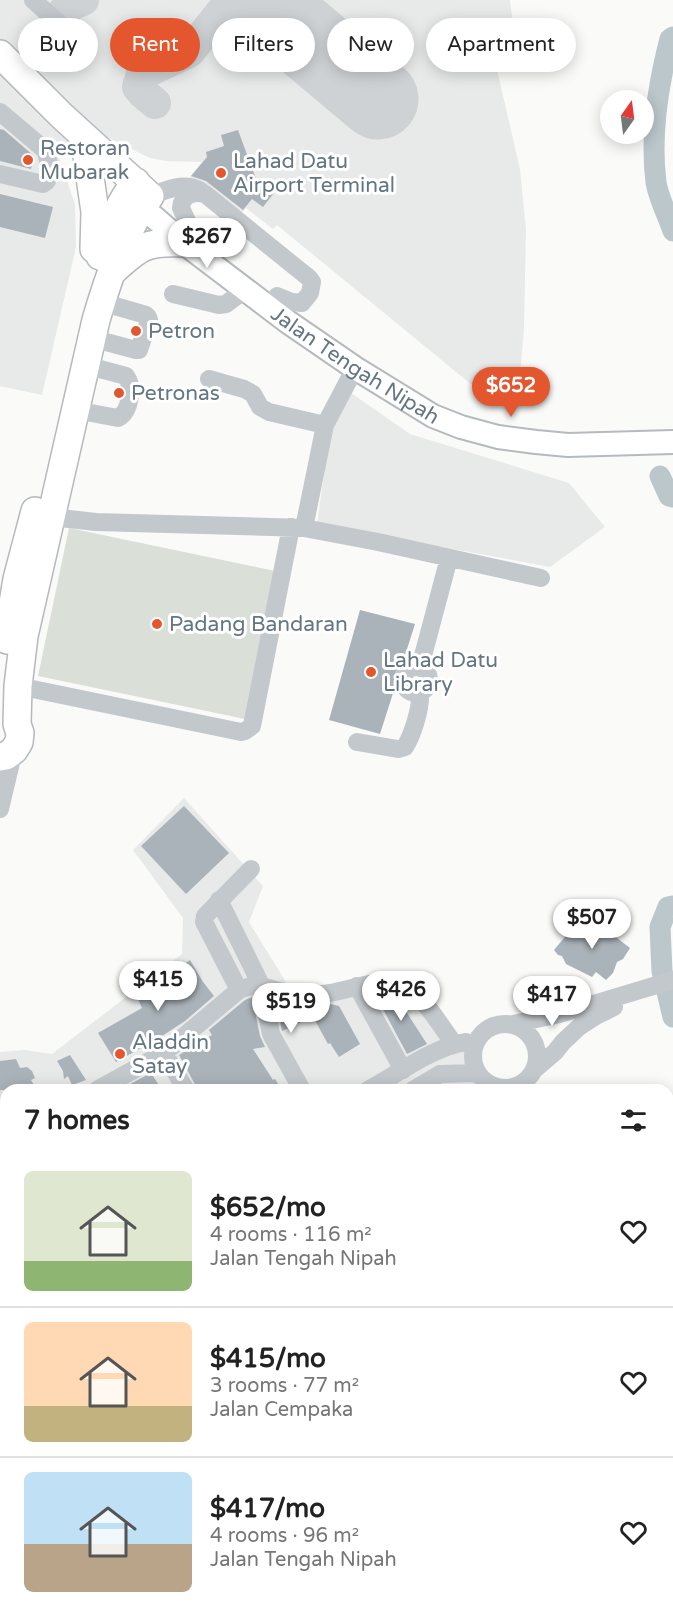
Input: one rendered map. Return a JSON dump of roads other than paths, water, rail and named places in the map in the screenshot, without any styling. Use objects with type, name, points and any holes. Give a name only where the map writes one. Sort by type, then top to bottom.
[{"type":"highway","points":[[0,54],[139,194]]},
{"type":"highway","points":[[0,71],[87,156],[139,194]]},
{"type":"highway","points":[[5,679],[24,636],[91,338],[100,286],[95,212],[87,156]]},
{"type":"highway","points":[[7,754],[19,742],[20,733],[8,718],[5,679],[17,579],[49,452],[75,334],[123,243],[139,194]]},
{"type":"highway","points":[[100,286],[131,254],[151,243],[188,238]]},
{"type":"main road","name":"Jalan Tengah Nipah","points":[[139,194],[246,289],[288,322],[355,368],[433,416],[461,427],[498,437],[568,445],[673,442]]},
{"type":"main road","name":"Jalan Tengah Nipah","points":[[188,238],[410,388],[443,405],[503,425],[544,432],[571,434],[673,432]]},
{"type":"street","points":[[33,0],[53,18]]},
{"type":"street","points":[[0,112],[45,150],[50,168],[47,181],[43,184],[0,174]]},
{"type":"street","points":[[139,194],[182,185],[195,188],[205,194],[312,282],[310,293],[302,303],[277,296]]},
{"type":"street","points":[[188,238],[181,205],[188,195],[205,194]]},
{"type":"street","points":[[91,338],[140,350],[149,320],[146,315],[100,286]]},
{"type":"street","points":[[173,294],[219,305],[226,304],[246,289]]},
{"type":"street","points":[[75,410],[118,418],[124,415],[131,388],[126,376],[85,365]]},
{"type":"street","points":[[5,679],[241,732],[252,726],[297,528],[325,425],[355,368]]},
{"type":"street","points":[[209,379],[244,389],[253,394],[260,407],[269,412],[325,425]]},
{"type":"street","points":[[51,518],[96,522],[297,528],[378,542],[541,578]]},
{"type":"street","points":[[357,742],[398,749],[405,747],[408,741],[420,705],[420,693],[425,690],[429,680],[428,675],[420,667],[449,558]]},
{"type":"street","points":[[0,809],[7,754]]},
{"type":"street","points":[[239,990],[204,922],[207,912],[251,868]]},
{"type":"street","points":[[219,900],[261,985],[271,1034],[299,1084]]},
{"type":"street","points":[[525,1081],[579,1027],[616,1006],[673,980]]},
{"type":"street","points":[[108,1084],[164,1053],[239,990],[253,984],[282,992],[321,994],[390,981],[402,983],[413,989],[454,1044]]},
{"type":"street","points":[[357,986],[403,1070]]},
{"type":"street","points":[[423,1084],[440,1074],[479,1080],[472,1051],[476,1041],[491,1026],[513,1024],[673,989]]},
{"type":"street","points":[[513,1024],[527,1032],[535,1045],[537,1060],[525,1081]]},
{"type":"street","points":[[379,1084],[434,1052],[454,1044],[476,1041]]},
{"type":"street","points":[[164,1053],[182,1084]]},
{"type":"waterway","points":[[673,37],[670,39],[662,74],[654,146],[657,188],[673,231]]},
{"type":"waterway","points":[[660,476],[669,496],[673,497]]},
{"type":"waterway","points":[[673,906],[668,907],[660,927],[662,971],[673,1017]]},
{"type":"place","name":"Restoran Mubarak","points":[[28,160]]},
{"type":"place","name":"Lahad Datu Airport Terminal","points":[[221,173]]},
{"type":"place","name":"Petron","points":[[136,331]]},
{"type":"place","name":"Petronas","points":[[119,393]]},
{"type":"place","name":"Padang Bandaran","points":[[157,624]]},
{"type":"place","name":"Lahad Datu Library","points":[[371,672]]},
{"type":"place","name":"Aladdin Satay","points":[[120,1054]]}]
